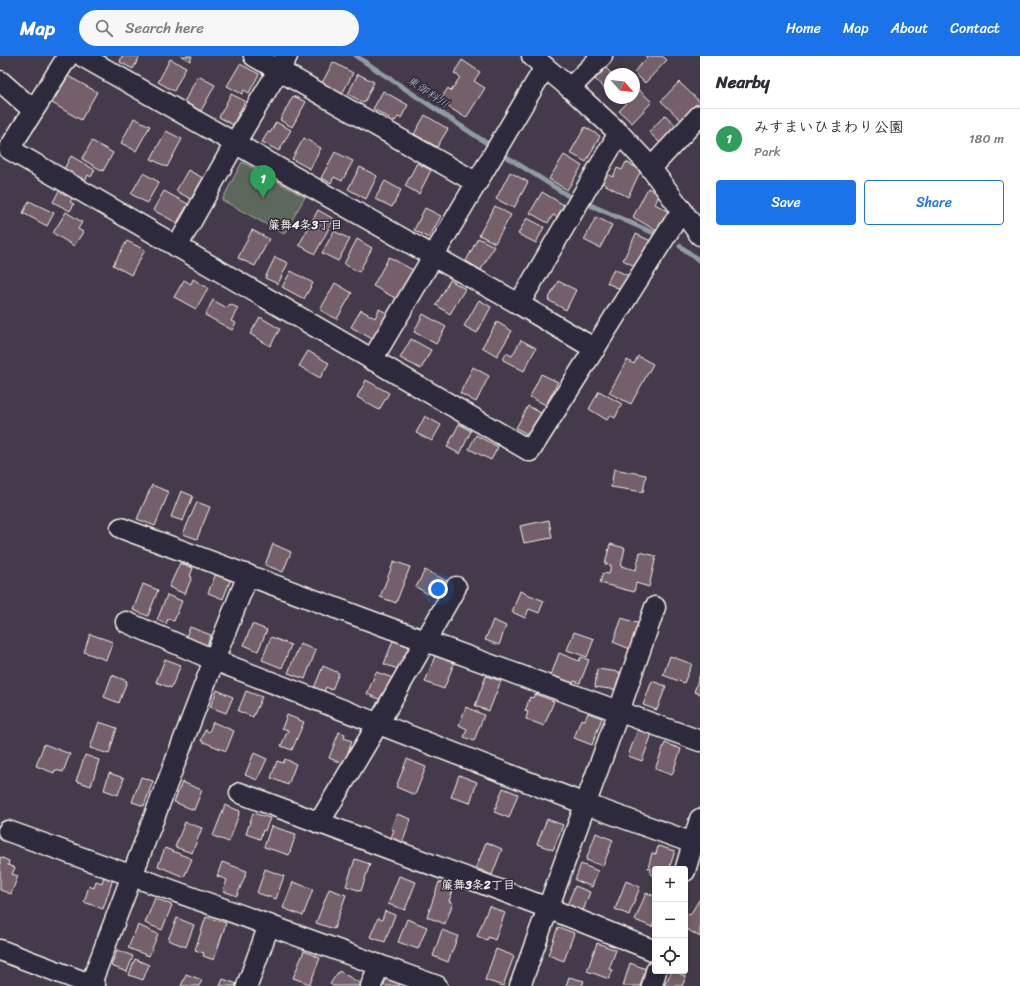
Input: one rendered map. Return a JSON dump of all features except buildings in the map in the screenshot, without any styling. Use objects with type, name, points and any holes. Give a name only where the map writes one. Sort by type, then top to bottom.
[{"type":"street","points":[[68,56],[9,149],[530,451],[682,210]]},
{"type":"street","points":[[82,56],[519,304],[595,349]]},
{"type":"street","points":[[254,56],[283,63],[477,183]]},
{"type":"street","points":[[570,88],[602,56]]},
{"type":"street","points":[[372,360],[477,183],[539,62],[619,133],[651,168],[700,235]]},
{"type":"street","points":[[177,246],[235,143],[283,63]]},
{"type":"street","points":[[0,81],[33,110]]},
{"type":"street","points":[[651,168],[700,115]]},
{"type":"street","points":[[519,304],[619,133]]},
{"type":"street","points":[[121,528],[426,641],[700,740]]},
{"type":"street","points":[[0,950],[92,985],[131,875],[248,575]]},
{"type":"street","points":[[319,823],[378,724],[456,587]]},
{"type":"street","points":[[520,986],[655,607]]},
{"type":"street","points":[[126,622],[214,660],[378,724],[585,804],[693,843]]},
{"type":"street","points":[[240,793],[548,908],[652,950]]},
{"type":"street","points":[[686,866],[700,819]]},
{"type":"street","points":[[8,831],[437,986]]},
{"type":"street","points":[[247,986],[269,925]]},
{"type":"street","points":[[371,986],[380,965]]},
{"type":"street","points":[[652,986],[655,974]]},
{"type":"green space","points":[[242,162],[305,197],[284,234],[222,200]]},
{"type":"waterway","name":"東御料川","points":[[356,56],[488,144]]},
{"type":"waterway","name":"東御料川","points":[[507,157],[567,195]]},
{"type":"waterway","name":"東御料川","points":[[588,204],[656,234]]},
{"type":"waterway","name":"東御料川","points":[[680,246],[700,261]]},
{"type":"place","name":"みすまいひまわり公園","points":[[263,198]]},
{"type":"district","name":"簾舞4条3丁目","points":[[305,225]]},
{"type":"district","name":"簾舞3条2丁目","points":[[478,885]]}]
